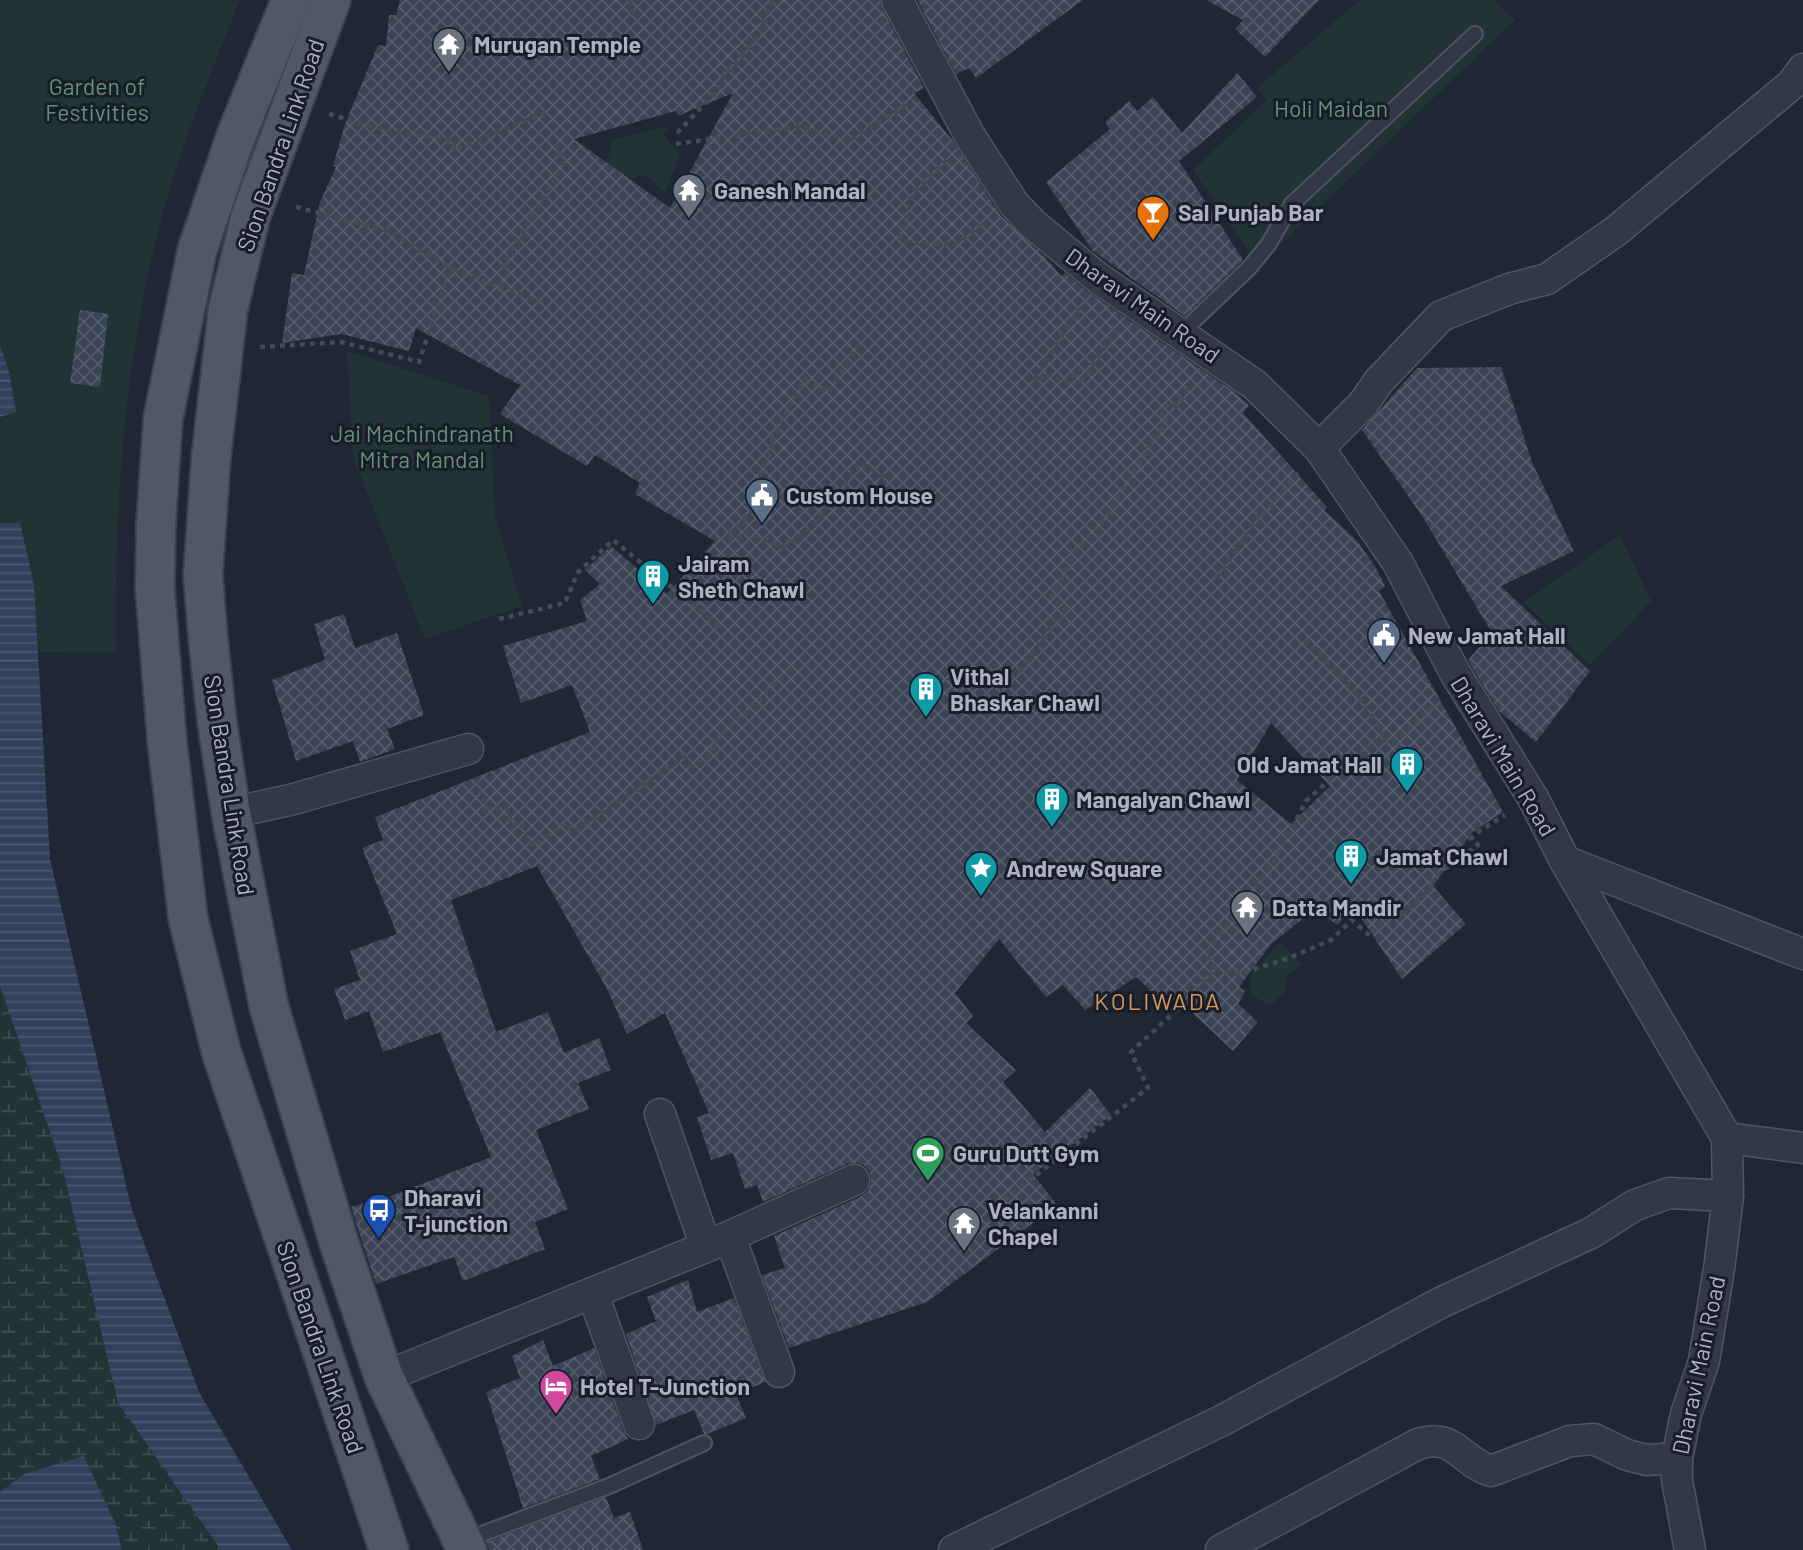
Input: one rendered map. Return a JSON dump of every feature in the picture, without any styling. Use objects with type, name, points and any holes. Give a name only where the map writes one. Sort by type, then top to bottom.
[{"type":"main road","name":"Sion Bandra Link Road","points":[[291,0],[236,136],[197,251],[163,418],[155,575],[167,741],[188,918],[221,1051],[389,1550]]},
{"type":"main road","name":"Sion Bandra Link Road","points":[[331,0],[251,215],[229,309],[211,458],[203,575],[216,722],[269,1007],[339,1243],[384,1377],[466,1545]]},
{"type":"main road","points":[[155,575],[203,575]]},
{"type":"main road","points":[[292,1261],[339,1243]]},
{"type":"street","name":"Dharavi Main Road","points":[[897,0],[971,138],[1014,204],[1033,224],[1098,278],[1255,385],[1319,448],[1398,563],[1461,682],[1533,798],[1565,861],[1727,1138],[1728,1196],[1719,1269],[1704,1361],[1686,1414],[1677,1458],[1690,1550]]},
{"type":"street","points":[[1319,448],[1363,404],[1379,381],[1441,316],[1509,289],[1547,279],[1616,231],[1792,84],[1803,69]]},
{"type":"street","points":[[231,813],[294,799],[468,749]]},
{"type":"street","points":[[1565,861],[1803,954]]},
{"type":"street","points":[[660,1114],[779,1371]]},
{"type":"street","points":[[1727,1138],[1803,1148]]},
{"type":"street","points":[[384,1377],[718,1242],[854,1180]]},
{"type":"street","points":[[954,1550],[1223,1419],[1440,1303],[1591,1233],[1635,1205],[1669,1192],[1728,1196]]},
{"type":"street","points":[[593,1294],[639,1424]]},
{"type":"street","points":[[1221,1550],[1432,1439],[1447,1442],[1479,1467],[1491,1471],[1570,1441],[1594,1439],[1627,1455],[1647,1460],[1677,1458]]},
{"type":"lane","points":[[1181,333],[1268,245],[1292,204],[1475,34]]},
{"type":"lane","points":[[466,1545],[609,1486],[704,1443]]},
{"type":"path","points":[[630,0],[633,18]]},
{"type":"path","points":[[677,133],[717,91],[723,78],[756,38],[773,0]]},
{"type":"path","points":[[676,144],[802,126],[848,141],[942,83]]},
{"type":"path","points":[[320,112],[396,133],[451,139],[455,150],[546,112]]},
{"type":"path","points":[[499,286],[507,272],[503,264],[564,165],[553,138]]},
{"type":"path","points":[[971,138],[914,192],[900,238],[903,243],[954,244],[1014,204]]},
{"type":"path","points":[[286,205],[334,215],[388,231],[450,268],[539,300]]},
{"type":"path","points":[[251,348],[341,342],[419,362],[450,268]]},
{"type":"path","points":[[1098,278],[1034,379],[1040,383],[1045,373],[1067,383],[1074,375],[1083,380],[1134,303]]},
{"type":"path","points":[[859,344],[829,392],[805,379],[776,428],[769,445],[773,448],[760,473],[772,484],[759,504],[727,536],[735,541],[745,532],[782,547],[804,535],[820,520],[859,463],[889,479]]},
{"type":"path","points":[[1020,672],[1058,616],[1062,618],[1066,610],[1051,597],[1075,552],[1105,518],[1168,419],[1162,413],[1170,402],[1177,406],[1211,353]]},
{"type":"path","points":[[1217,578],[1261,513],[1263,514],[1319,448]]},
{"type":"path","points":[[499,619],[565,603],[578,572],[612,540],[722,628]]},
{"type":"path","points":[[1304,640],[1355,695],[1380,728],[1385,741]]},
{"type":"path","points":[[468,749],[486,809],[506,807],[512,825],[520,822],[533,846],[568,823],[573,832],[684,757],[691,766],[713,752],[713,743],[793,667]]},
{"type":"path","points":[[1461,682],[1393,742],[1374,740],[1307,801],[1276,858],[1206,953],[1215,969],[1240,974],[1289,958],[1331,940],[1352,920],[1370,936],[1391,911],[1398,917],[1435,885],[1431,879],[1478,845],[1472,839],[1475,834],[1533,798]]},
{"type":"path","points":[[989,1212],[1148,1088],[1131,1052],[1192,995],[1215,969]]},
{"type":"green space","name":"Garden of Festivities","points":[[0,0],[240,0],[178,164],[148,273],[124,435],[117,544],[116,653],[38,652],[34,584],[19,523],[0,523],[0,417],[16,412],[9,371],[0,345]]},
{"type":"green space","name":"Holi Maidan","points":[[1360,0],[1494,0],[1515,20],[1258,266],[1193,170],[1267,100],[1257,88]]},
{"type":"green space","points":[[669,126],[663,134],[680,155],[665,193],[647,175],[629,178],[616,186],[605,172],[612,140]]},
{"type":"green space","name":"Jai Machindranath Mitra Mandal","points":[[347,351],[489,396],[495,516],[522,606],[425,639],[353,457]]},
{"type":"green space","points":[[1620,535],[1651,601],[1590,665],[1524,602]]},
{"type":"green space","points":[[1280,942],[1302,965],[1287,975],[1284,993],[1270,1006],[1250,994],[1251,974]]},
{"type":"green space","points":[[0,986],[63,1170],[118,1403],[221,1550],[122,1550],[116,1525],[84,1456],[24,1474],[0,1492]]},
{"type":"water","points":[[0,345],[9,371],[16,412],[0,417]]},
{"type":"water","points":[[0,523],[20,523],[34,584],[50,859],[132,1210],[199,1392],[292,1550],[221,1550],[118,1403],[63,1170],[0,986]]},
{"type":"water","points":[[84,1456],[116,1525],[122,1550],[0,1550],[0,1492],[24,1474]]},
{"type":"building","points":[[400,0],[880,0],[924,88],[914,93],[953,141],[1001,216],[1045,257],[1061,276],[1065,273],[1249,405],[1243,413],[1327,507],[1324,510],[1358,542],[1376,568],[1385,586],[1379,591],[1503,812],[1473,832],[1433,886],[1466,924],[1402,979],[1351,903],[1338,925],[1314,910],[1271,944],[1239,987],[1245,991],[1238,1004],[1258,1022],[1233,1051],[1180,1001],[1171,1010],[1136,977],[1085,1010],[1063,985],[1046,997],[999,939],[955,993],[973,1016],[966,1023],[1016,1070],[1003,1082],[1045,1132],[1090,1088],[1111,1115],[1033,1174],[1057,1205],[927,1302],[789,1348],[762,1275],[785,1268],[774,1236],[862,1196],[868,1191],[871,1182],[870,1172],[864,1165],[847,1164],[763,1202],[757,1185],[745,1189],[733,1153],[711,1160],[697,1117],[709,1113],[665,1013],[627,1034],[607,989],[537,866],[451,900],[496,1032],[548,1012],[564,1053],[599,1038],[611,1070],[578,1083],[589,1109],[536,1130],[568,1209],[535,1222],[545,1249],[463,1281],[454,1257],[376,1284],[351,1207],[383,1199],[491,1157],[440,1032],[383,1052],[369,1011],[345,1020],[334,989],[360,980],[350,951],[397,934],[362,848],[383,840],[375,817],[590,732],[572,685],[521,703],[503,646],[587,621],[580,600],[600,584],[585,570],[611,546],[667,594],[715,541],[635,494],[640,483],[595,455],[587,466],[500,414],[520,385],[416,328],[409,351],[341,334],[282,343],[292,273],[304,275],[320,202],[336,167],[333,166],[345,124],[378,45],[386,46],[389,15],[396,15]],"holes":[[[733,93],[670,208],[574,139],[676,111],[678,116]],[[1271,723],[1330,786],[1291,824],[1237,780]]]},
{"type":"building","points":[[917,0],[1083,0],[976,78],[969,68],[956,74]]},
{"type":"building","points":[[1206,0],[1319,0],[1265,57],[1235,29],[1243,20]]},
{"type":"building","name":"Sal Punjab Bar","points":[[1237,73],[1257,97],[1179,161],[1243,260],[1185,316],[1093,251],[1046,182],[1110,129],[1105,122],[1129,101],[1137,111],[1153,97],[1182,133]]},
{"type":"building","points":[[80,310],[108,314],[100,387],[70,383]]},
{"type":"building","points":[[1501,367],[1532,462],[1574,551],[1501,586],[1590,671],[1536,742],[1499,711],[1470,664],[1468,660],[1492,633],[1422,516],[1362,430],[1417,368]]},
{"type":"building","points":[[344,614],[355,648],[397,633],[424,715],[387,729],[395,749],[360,762],[353,741],[296,761],[272,680],[325,660],[314,624]]},
{"type":"building","points":[[688,1280],[697,1312],[734,1298],[765,1382],[736,1394],[746,1418],[707,1434],[704,1434],[694,1410],[656,1425],[626,1334],[656,1321],[647,1297]]},
{"type":"building","name":"Hotel T-Junction","points":[[543,1340],[553,1366],[594,1348],[628,1439],[591,1456],[600,1479],[523,1508],[486,1392],[520,1378],[512,1356]]},
{"type":"building","points":[[606,1497],[614,1518],[630,1512],[643,1550],[489,1550],[487,1542]]},
{"type":"place","name":"Murugan Temple","points":[[449,74]]},
{"type":"place","name":"Ganesh Mandal","points":[[689,220]]},
{"type":"place","name":"Sal Punjab Bar","points":[[1153,242]]},
{"type":"place","name":"Custom House","points":[[762,525]]},
{"type":"place","name":"Jairam Sheth Chawl","points":[[653,606]]},
{"type":"place","name":"New Jamat Hall","points":[[1384,665]]},
{"type":"place","name":"Vithal Bhaskar Chawl","points":[[926,719]]},
{"type":"place","name":"Old Jamat Hall","points":[[1407,794]]},
{"type":"place","name":"Mangalyan Chawl","points":[[1052,829]]},
{"type":"place","name":"Jamat Chawl","points":[[1351,886]]},
{"type":"place","name":"Andrew Square","points":[[981,898]]},
{"type":"place","name":"Datta Mandir","points":[[1247,937]]},
{"type":"place","name":"Guru Dutt Gym","points":[[928,1183]]},
{"type":"place","name":"Dharavi T-junction","points":[[379,1240]]},
{"type":"place","name":"Velankanni Chapel","points":[[964,1253]]},
{"type":"place","name":"Hotel T-Junction","points":[[556,1416]]},
{"type":"district","name":"KOLIWADA","points":[[1158,1000]]}]
